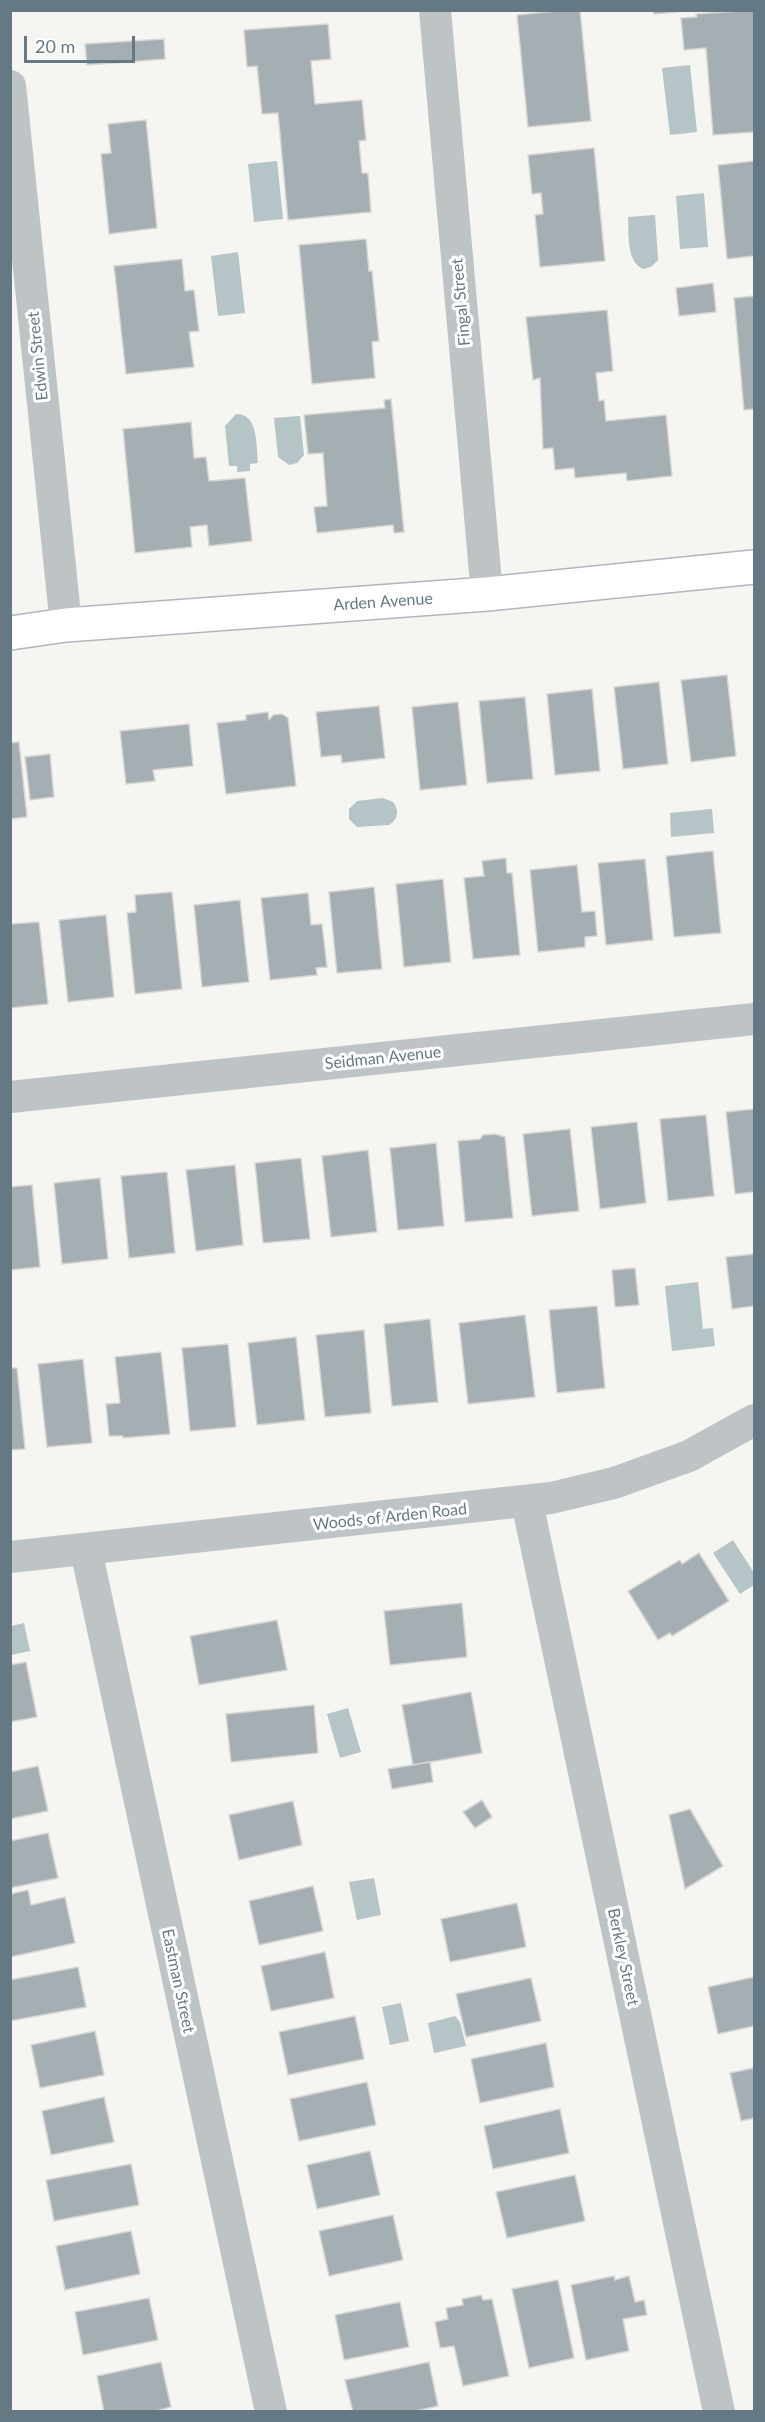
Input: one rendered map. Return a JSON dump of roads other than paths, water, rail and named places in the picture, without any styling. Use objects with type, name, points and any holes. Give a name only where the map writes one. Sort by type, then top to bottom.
[{"type":"street","name":"Fingal Street","points":[[435,10],[487,594]]},
{"type":"street","name":"Edwin Street","points":[[10,86],[66,625]]},
{"type":"street","name":"Arden Avenue","points":[[10,633],[66,625],[487,594],[754,567]]},
{"type":"street","name":"Seidman Avenue","points":[[10,1097],[754,1019]]},
{"type":"street","name":"Woods of Arden Road","points":[[10,1557],[526,1502],[614,1483],[689,1456],[754,1420]]},
{"type":"street","name":"Berkley Street","points":[[526,1502],[719,2412]]},
{"type":"street","name":"Eastman Street","points":[[86,1550],[271,2412]]}]
